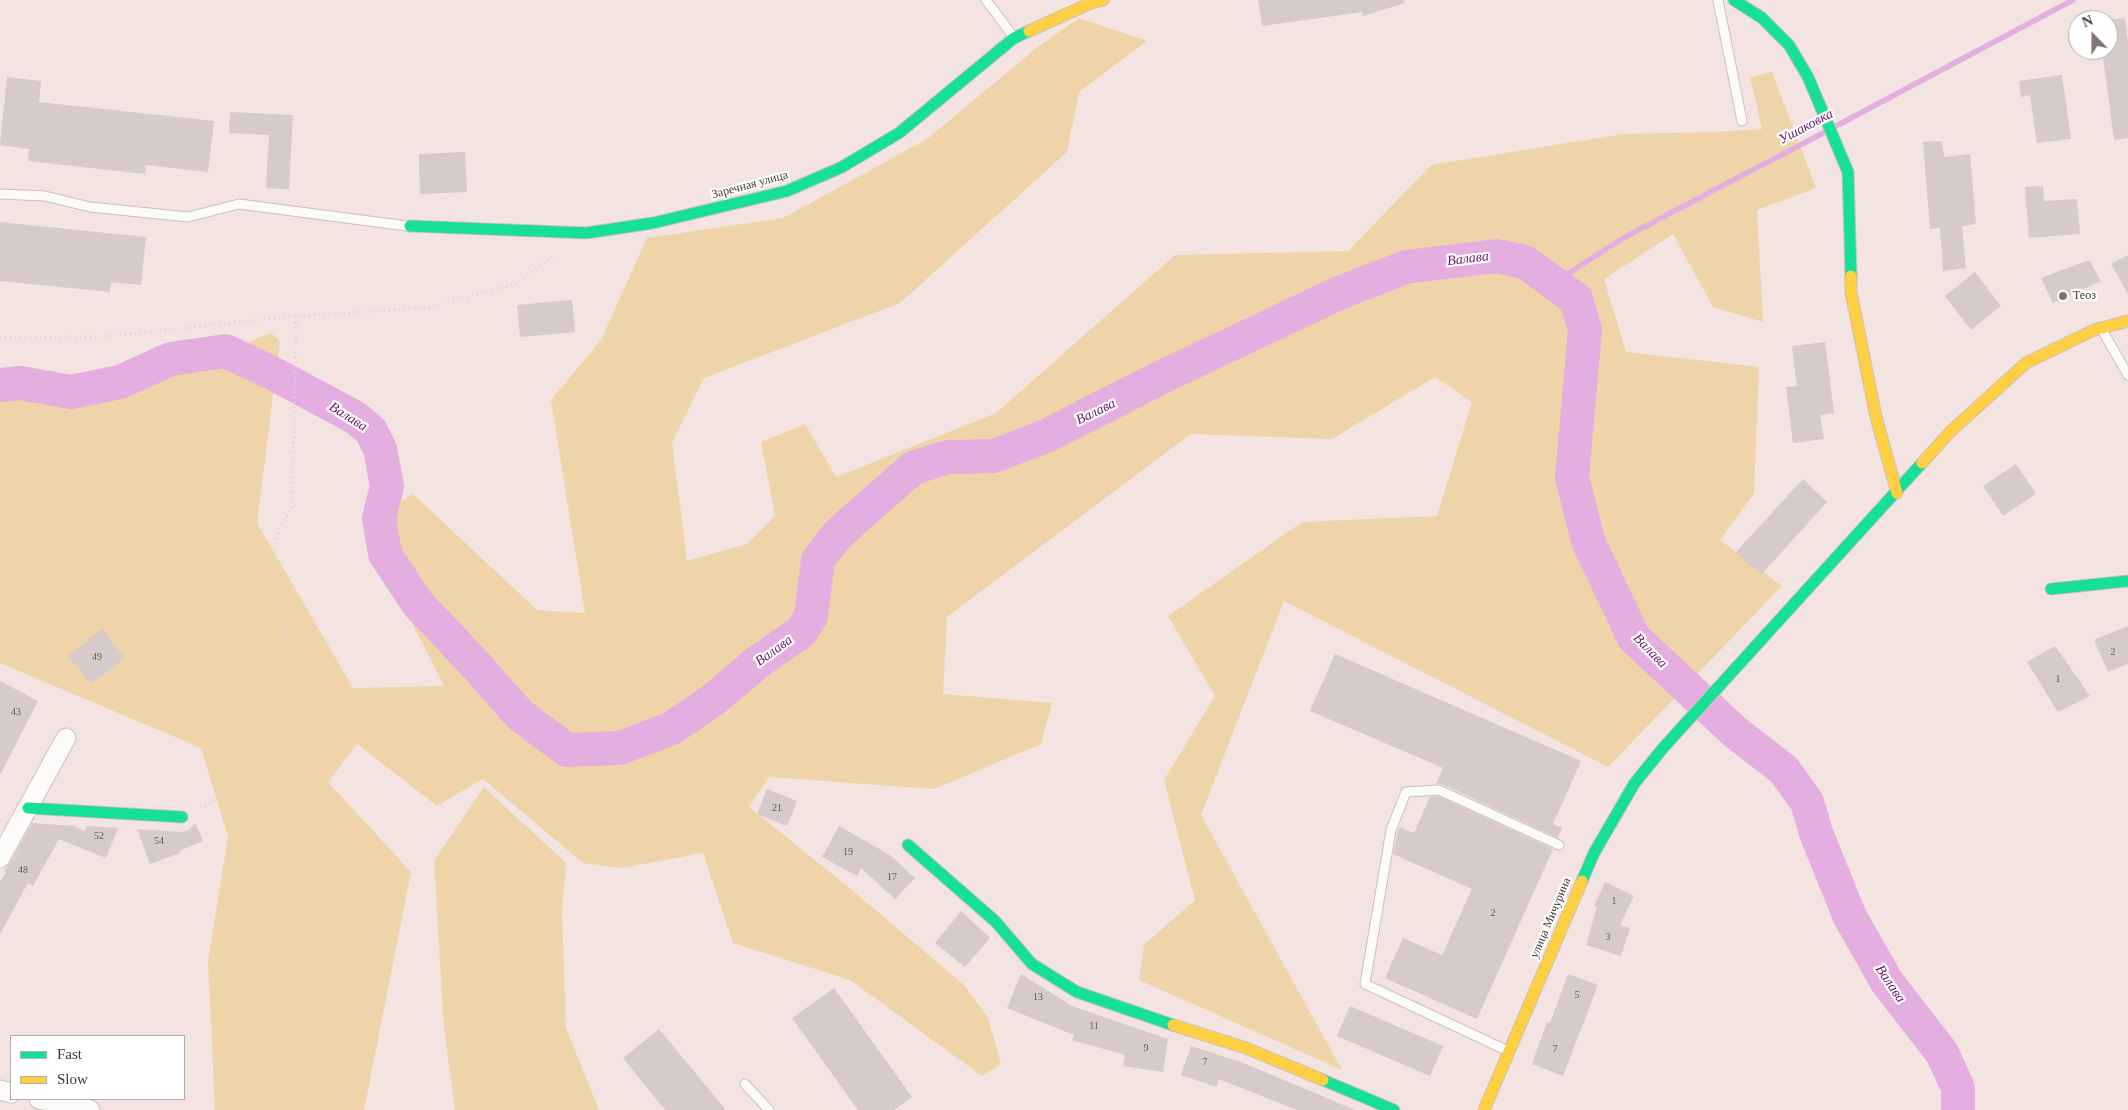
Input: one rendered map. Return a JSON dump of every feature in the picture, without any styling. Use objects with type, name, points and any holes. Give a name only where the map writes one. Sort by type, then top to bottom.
[{"type":"street","name":"Заречная улица","points":[[410,226],[586,233],[653,223],[787,191],[842,168],[899,133],[1014,38],[1091,3],[1103,0]]},
{"type":"street","points":[[1734,0],[1762,18],[1789,45],[1808,77],[1848,172],[1851,292],[1876,417],[1897,492]]},
{"type":"street","name":"улица Мичурина","points":[[1484,1110],[1594,853],[1634,784],[1663,748],[1950,432],[2026,363],[2101,328],[2128,321]]},
{"type":"street","points":[[2051,589],[2128,581]]},
{"type":"street","points":[[0,858],[66,738]]},
{"type":"street","points":[[28,808],[182,817]]},
{"type":"street","points":[[908,845],[995,921],[1032,964],[1077,992],[1128,1011],[1246,1048],[1394,1110]]},
{"type":"street","points":[[44,1100],[90,1110]]},
{"type":"lane","points":[[986,0],[1014,38]]},
{"type":"lane","points":[[1718,0],[1742,121]]},
{"type":"lane","points":[[0,194],[45,196],[90,207],[188,217],[239,204],[410,226]]},
{"type":"lane","points":[[2101,328],[2128,375]]},
{"type":"lane","points":[[1509,1052],[1365,984],[1391,830],[1406,792],[1439,790],[1558,845]]},
{"type":"lane","points":[[745,1084],[769,1110]]},
{"type":"path","points":[[0,338],[111,336],[294,316],[425,308],[516,284],[562,250]]},
{"type":"path","points":[[182,817],[228,793],[281,771],[290,763],[291,731],[283,686],[286,623],[276,598],[269,571],[278,528],[292,508],[296,328],[294,316]]},
{"type":"shaded area","points":[[1079,18],[1147,41],[1079,92],[1067,152],[900,303],[704,378],[672,443],[687,561],[747,544],[775,516],[761,442],[805,424],[836,477],[996,413],[1175,255],[1348,251],[1431,165],[1623,134],[1762,129],[1750,77],[1772,72],[1816,188],[1757,210],[1763,322],[1713,307],[1673,234],[1604,279],[1626,352],[1759,367],[1754,493],[1720,540],[1782,586],[1608,767],[1284,601],[1201,815],[1342,1070],[1139,980],[1144,945],[1195,900],[1164,780],[1215,696],[1168,616],[1302,522],[1437,516],[1472,402],[1435,377],[1332,439],[1191,434],[947,617],[943,694],[1052,703],[1041,744],[934,789],[769,777],[749,807],[852,890],[964,985],[988,1018],[1001,1064],[982,1076],[850,980],[733,943],[703,853],[621,868],[583,863],[483,779],[437,806],[357,744],[328,782],[411,872],[364,1110],[215,1110],[208,961],[228,837],[201,748],[0,663],[0,394],[88,406],[271,333],[280,341],[257,523],[353,688],[444,686],[363,526],[413,494],[537,610],[585,613],[551,400],[601,340],[647,238],[783,218],[927,139],[1039,46]]},
{"type":"shaded area","points":[[484,787],[566,863],[562,912],[566,1028],[599,1110],[455,1110],[444,1029],[434,861]]},
{"type":"building","points":[[1258,0],[1404,0],[1405,3],[1363,16],[1362,12],[1262,26]]},
{"type":"building","points":[[2125,18],[2128,41],[2128,138],[2114,140],[2103,60],[2118,60],[2118,19]]},
{"type":"building","points":[[2062,75],[2071,139],[2037,143],[2030,95],[2021,97],[2019,81]]},
{"type":"building","points":[[7,77],[41,81],[39,102],[214,121],[208,172],[146,165],[145,174],[28,161],[29,149],[0,145]]},
{"type":"building","points":[[230,112],[293,115],[289,189],[266,188],[269,135],[229,133]]},
{"type":"building","points":[[1942,141],[1944,157],[1970,154],[1976,224],[1962,226],[1966,268],[1943,271],[1940,228],[1930,229],[1923,142]]},
{"type":"building","points":[[465,152],[467,192],[420,194],[419,154]]},
{"type":"building","points":[[2043,186],[2044,201],[2077,199],[2080,234],[2029,238],[2025,187]]},
{"type":"building","points":[[0,222],[146,237],[141,285],[111,282],[110,292],[0,281]]},
{"type":"building","points":[[2128,255],[2128,294],[2111,264]]},
{"type":"building","points":[[2089,260],[2101,281],[2053,303],[2041,278]]},
{"type":"building","points":[[1975,272],[2001,306],[1971,330],[1945,296]]},
{"type":"building","points":[[572,300],[575,332],[520,337],[517,305]]},
{"type":"building","points":[[1825,342],[1834,413],[1820,415],[1824,439],[1793,443],[1786,387],[1797,386],[1792,346]]},
{"type":"building","points":[[2016,464],[2036,494],[2003,516],[1983,486]]},
{"type":"building","points":[[1803,479],[1827,502],[1761,575],[1736,552]]},
{"type":"building","points":[[2128,626],[2128,664],[2108,672],[2094,640]]},
{"type":"building","points":[[102,629],[125,658],[91,684],[68,656]]},
{"type":"building","points":[[2055,646],[2090,696],[2058,712],[2027,662]]},
{"type":"building","points":[[1335,654],[1581,761],[1553,824],[1562,828],[1558,838],[1442,784],[1436,784],[1443,768],[1310,711]]},
{"type":"building","points":[[0,681],[38,701],[0,775]]},
{"type":"building","points":[[767,789],[797,801],[787,826],[757,814]]},
{"type":"building","points":[[1438,796],[1553,849],[1477,1019],[1385,978],[1403,938],[1442,955],[1472,889],[1393,854],[1399,827],[1414,833],[1430,797]]},
{"type":"building","points":[[32,823],[74,826],[85,831],[87,826],[118,828],[106,858],[59,839],[33,886],[28,883],[0,934],[0,882],[6,872],[4,871]]},
{"type":"building","points":[[195,823],[203,841],[179,851],[180,853],[150,864],[137,829],[182,832],[189,830]]},
{"type":"building","points":[[839,826],[890,855],[915,878],[895,899],[861,868],[857,876],[822,857]]},
{"type":"building","points":[[1605,882],[1634,896],[1620,925],[1630,928],[1621,956],[1586,945],[1597,907],[1594,906]]},
{"type":"building","points":[[961,911],[990,938],[965,967],[935,943]]},
{"type":"building","points":[[1021,974],[1072,1006],[1168,1039],[1163,1072],[1123,1066],[1125,1055],[1072,1040],[1074,1035],[1007,1008]]},
{"type":"building","points":[[1568,974],[1598,985],[1563,1076],[1532,1064],[1547,1022],[1550,1023]]},
{"type":"building","points":[[834,988],[912,1097],[894,1110],[858,1110],[792,1018]]},
{"type":"building","points":[[1350,1006],[1443,1046],[1430,1076],[1337,1036]]},
{"type":"building","points":[[659,1029],[726,1110],[665,1110],[623,1058]]},
{"type":"building","points":[[1191,1046],[1241,1062],[1355,1110],[1297,1110],[1219,1079],[1216,1087],[1181,1075]]},
{"type":"waterway","name":"Ушаковка","points":[[1836,126],[2073,0]]},
{"type":"waterway","name":"Ушаковка","points":[[1555,282],[1625,237],[1823,133]]},
{"type":"waterway","name":"Валава","points":[[0,385],[20,383],[71,392],[120,382],[171,359],[226,351],[276,375],[356,418],[371,431],[380,449],[387,486],[379,518],[385,554],[418,604],[520,715],[567,750],[620,748],[672,728],[713,700],[759,661],[801,632],[811,616],[818,560],[838,534],[913,468],[948,457],[994,456],[1046,436],[1166,375],[1339,293],[1406,267],[1496,256],[1525,262],[1576,299],[1585,330],[1572,477],[1588,541],[1634,638],[1735,732],[1784,770],[1807,802],[1816,833],[1850,917],[1887,982],[1942,1053],[1958,1088],[1958,1110]]},
{"type":"traffic: fast","points":[[1734,0],[1762,18],[1789,45],[1808,77],[1848,172],[1851,276]]},
{"type":"traffic: fast","points":[[410,226],[586,233],[653,223],[787,191],[842,167],[899,133],[1014,38],[1029,31]]},
{"type":"traffic: fast","points":[[1582,881],[1594,853],[1634,784],[1663,748],[1922,463]]},
{"type":"traffic: fast","points":[[2051,589],[2128,581]]},
{"type":"traffic: fast","points":[[28,808],[182,817]]},
{"type":"traffic: fast","points":[[908,845],[995,921],[1032,964],[1077,992],[1173,1025]]},
{"type":"traffic: fast","points":[[1323,1080],[1394,1110]]},
{"type":"traffic: slow","points":[[1029,31],[1091,3],[1103,0]]},
{"type":"traffic: slow","points":[[1851,276],[1851,292],[1876,417],[1897,493]]},
{"type":"traffic: slow","points":[[1922,463],[1950,432],[2026,363],[2094,330],[2128,321]]},
{"type":"traffic: slow","points":[[1484,1110],[1582,881]]},
{"type":"traffic: slow","points":[[1173,1025],[1246,1048],[1323,1080]]},
{"type":"place","name":"Теоз","points":[[2063,296]]}]
